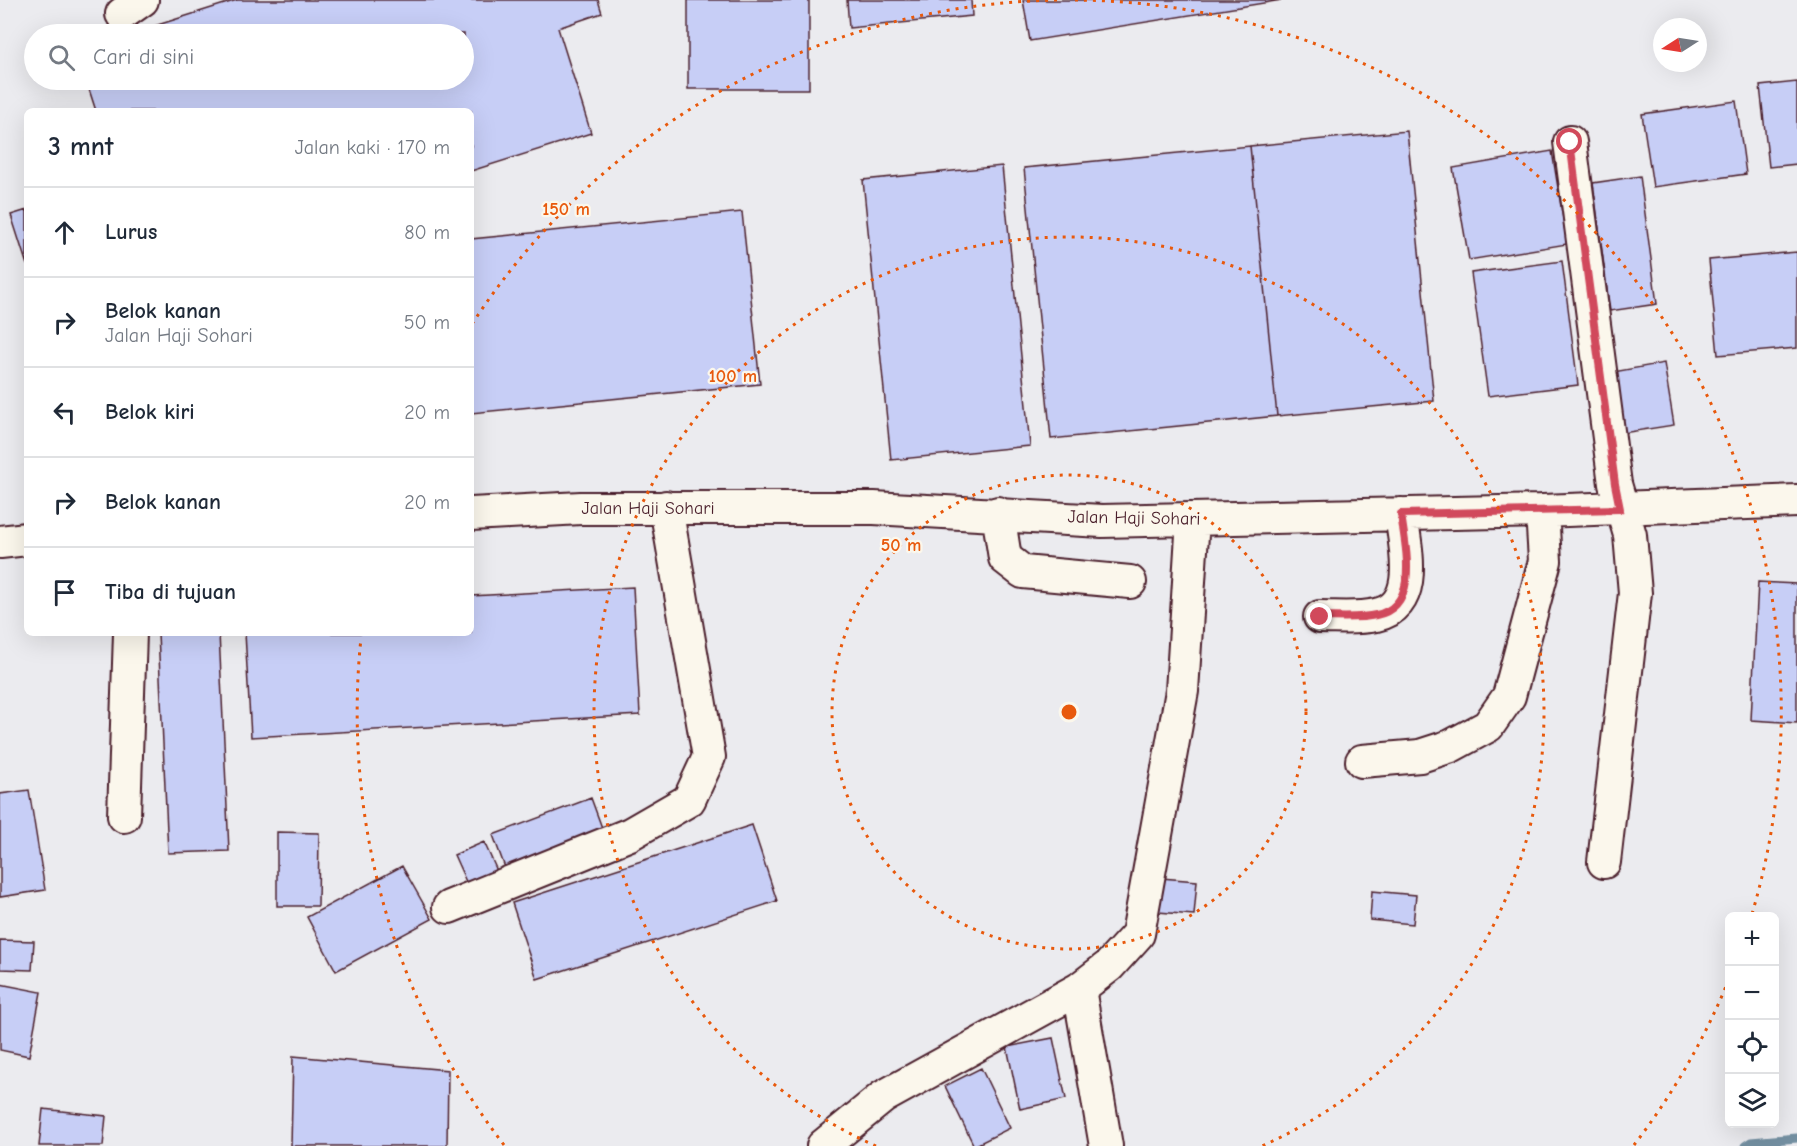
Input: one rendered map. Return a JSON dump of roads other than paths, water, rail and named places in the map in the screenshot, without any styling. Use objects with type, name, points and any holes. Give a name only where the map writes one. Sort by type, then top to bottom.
[{"type":"street","points":[[1570,142],[1615,484],[1620,509],[1630,535],[1635,593],[1604,862]]},
{"type":"street","name":"Jalan Haji Sohari","points":[[474,514],[581,508],[874,508],[998,513],[1102,521],[1620,509],[1797,501]]},
{"type":"street","points":[[449,907],[630,834],[689,800],[710,757],[666,507]]},
{"type":"street","points":[[1362,761],[1420,756],[1451,746],[1488,726],[1509,696],[1545,561],[1542,511]]},
{"type":"street","points":[[998,513],[1005,558],[1023,572],[1130,582]]},
{"type":"street","points":[[1320,617],[1376,615],[1391,610],[1402,599],[1407,570],[1401,514]]},
{"type":"street","points":[[823,1146],[883,1097],[1079,988],[1109,966],[1138,934],[1182,691],[1193,519]]},
{"type":"street","points":[[0,542],[24,539]]},
{"type":"street","points":[[124,816],[130,636]]},
{"type":"street","points":[[1079,988],[1106,1146]]},
{"type":"waterway","points":[[1745,1146],[1751,1142],[1797,1138]]}]
